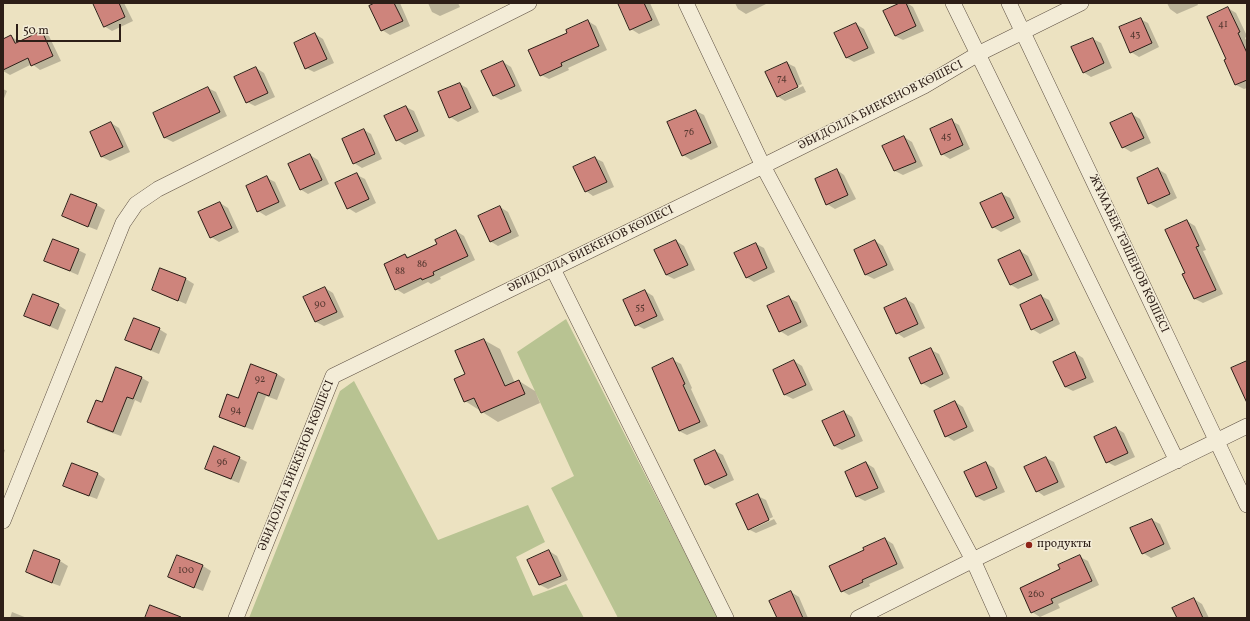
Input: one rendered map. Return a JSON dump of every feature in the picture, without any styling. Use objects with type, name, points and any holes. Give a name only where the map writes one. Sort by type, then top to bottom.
[{"type":"street","points":[[3,521],[123,223],[136,204],[158,189],[529,3]]},
{"type":"street","points":[[686,3],[763,166],[973,560],[999,618]]},
{"type":"street","points":[[953,3],[1177,461]]},
{"type":"street","name":"ЖҰМАБЕК ТӘШЕНОВ КӨШЕСІ","points":[[1010,3],[1247,505]]},
{"type":"street","name":"ӘБИДОЛЛА БИЕКЕНОВ КӨШЕСІ","points":[[236,618],[333,376],[924,86],[978,54],[1081,3]]},
{"type":"street","points":[[553,269],[726,618]]},
{"type":"street","points":[[858,618],[1247,426]]},
{"type":"green space","points":[[566,319],[718,618],[618,618],[551,488],[574,476],[517,352]]},
{"type":"green space","points":[[354,381],[438,540],[528,505],[545,542],[516,557],[533,596],[566,584],[584,618],[249,618],[340,391]]},
{"type":"building","points":[[93,3],[119,3],[125,17],[104,27]]},
{"type":"building","points":[[375,3],[394,3],[403,21],[381,31],[369,6]]},
{"type":"building","points":[[618,3],[644,3],[652,20],[630,30]]},
{"type":"building","points":[[900,3],[906,3],[916,26],[895,36],[883,11]]},
{"type":"building","points":[[1228,7],[1240,32],[1238,33],[1247,53],[1247,80],[1235,85],[1224,60],[1226,59],[1207,17]]},
{"type":"building","points":[[1141,18],[1152,43],[1130,53],[1119,27]]},
{"type":"building","points":[[588,20],[599,46],[561,63],[562,66],[540,76],[528,50],[567,33],[566,30]]},
{"type":"building","points":[[856,23],[868,48],[846,58],[834,33]]},
{"type":"building","points":[[42,31],[53,56],[31,66],[28,58],[3,70],[3,39],[11,35],[15,43]]},
{"type":"building","points":[[315,33],[327,59],[305,69],[294,43]]},
{"type":"building","points":[[1093,38],[1104,63],[1083,73],[1071,47]]},
{"type":"building","points":[[503,61],[515,86],[493,96],[481,71]]},
{"type":"building","points":[[787,62],[798,87],[777,97],[765,72]]},
{"type":"building","points":[[256,67],[268,93],[246,103],[234,77]]},
{"type":"building","points":[[460,83],[471,108],[449,118],[438,92]]},
{"type":"building","points":[[208,87],[220,112],[164,138],[153,113]]},
{"type":"building","points":[[406,106],[418,131],[396,141],[384,116]]},
{"type":"building","points":[[696,110],[711,143],[682,156],[667,122]]},
{"type":"building","points":[[1132,113],[1144,138],[1122,148],[1110,123]]},
{"type":"building","points":[[952,119],[963,145],[941,155],[930,129]]},
{"type":"building","points":[[111,122],[123,147],[101,157],[90,132]]},
{"type":"building","points":[[364,129],[375,154],[353,164],[342,139]]},
{"type":"building","points":[[904,136],[916,162],[894,171],[882,146]]},
{"type":"building","points":[[310,154],[322,180],[300,190],[288,164]]},
{"type":"building","points":[[595,157],[607,182],[585,192],[573,167]]},
{"type":"building","points":[[1158,168],[1170,194],[1148,204],[1137,178]]},
{"type":"building","points":[[837,169],[848,195],[826,205],[815,179]]},
{"type":"building","points":[[357,173],[369,199],[347,209],[335,183]]},
{"type":"building","points":[[267,176],[279,202],[257,212],[246,186]]},
{"type":"building","points":[[1002,193],[1014,218],[992,228],[980,203]]},
{"type":"building","points":[[71,194],[97,204],[88,227],[62,216]]},
{"type":"building","points":[[220,202],[232,228],[210,238],[198,212]]},
{"type":"building","points":[[500,206],[511,232],[490,242],[478,216]]},
{"type":"building","points":[[1187,220],[1199,246],[1196,247],[1216,290],[1194,299],[1182,274],[1185,273],[1165,230]]},
{"type":"building","points":[[456,230],[468,256],[433,272],[434,275],[422,280],[421,278],[395,290],[384,264],[405,254],[407,258],[437,244],[435,240]]},
{"type":"building","points":[[53,239],[79,249],[70,271],[44,261]]},
{"type":"building","points":[[676,240],[688,265],[666,275],[654,250]]},
{"type":"building","points":[[875,240],[887,265],[865,275],[854,250]]},
{"type":"building","points":[[756,243],[767,268],[746,278],[734,253]]},
{"type":"building","points":[[1020,250],[1032,275],[1010,285],[998,260]]},
{"type":"building","points":[[160,268],[186,278],[178,301],[152,290]]},
{"type":"building","points":[[325,287],[337,312],[315,322],[303,297]]},
{"type":"building","points":[[645,290],[657,316],[635,326],[623,300]]},
{"type":"building","points":[[33,294],[59,304],[50,326],[24,316]]},
{"type":"building","points":[[1041,295],[1053,320],[1031,330],[1020,305]]},
{"type":"building","points":[[789,296],[801,322],[779,332],[767,306]]},
{"type":"building","points":[[906,298],[918,324],[896,334],[884,308]]},
{"type":"building","points":[[134,318],[160,328],[151,350],[125,340]]},
{"type":"building","points":[[484,339],[505,386],[519,380],[525,394],[481,413],[474,398],[464,402],[454,379],[465,374],[455,351]]},
{"type":"building","points":[[931,348],[943,374],[921,384],[909,358]]},
{"type":"building","points":[[1075,352],[1086,378],[1065,387],[1053,362]]},
{"type":"building","points":[[673,358],[685,384],[683,385],[700,422],[679,431],[652,368]]},
{"type":"building","points":[[794,360],[806,385],[784,395],[773,370]]},
{"type":"building","points":[[1247,361],[1247,403],[1231,368]]},
{"type":"building","points":[[251,364],[277,374],[269,396],[258,392],[245,427],[219,417],[227,394],[238,398]]},
{"type":"building","points":[[116,367],[142,377],[133,399],[127,397],[113,432],[87,422],[96,400],[102,402]]},
{"type":"building","points":[[955,401],[967,427],[945,437],[934,411]]},
{"type":"building","points":[[844,411],[855,436],[834,446],[822,421]]},
{"type":"building","points":[[1116,427],[1128,453],[1106,463],[1094,437]]},
{"type":"building","points":[[214,446],[240,457],[231,479],[205,469]]},
{"type":"building","points":[[715,450],[727,475],[705,485],[694,460]]},
{"type":"building","points":[[1046,457],[1058,482],[1036,492],[1024,467]]},
{"type":"building","points":[[866,462],[878,488],[856,497],[845,472]]},
{"type":"building","points":[[986,462],[997,488],[976,497],[964,472]]},
{"type":"building","points":[[72,463],[98,473],[89,496],[63,486]]},
{"type":"building","points":[[758,494],[769,520],[748,530],[736,504]]},
{"type":"building","points":[[1152,519],[1164,544],[1142,554],[1130,528]]},
{"type":"building","points":[[885,538],[897,564],[862,580],[863,582],[841,592],[829,566],[864,550],[863,548]]},
{"type":"building","points":[[34,550],[60,560],[52,583],[26,572]]},
{"type":"building","points":[[549,550],[561,576],[539,585],[527,560]]},
{"type":"building","points":[[177,555],[203,565],[194,588],[168,577]]},
{"type":"building","points":[[1080,555],[1092,581],[1051,599],[1053,603],[1031,613],[1020,588],[1060,569],[1058,565]]},
{"type":"building","points":[[791,591],[803,618],[777,618],[769,601]]},
{"type":"building","points":[[1194,598],[1203,618],[1177,618],[1172,608]]},
{"type":"building","points":[[150,605],[181,617],[181,618],[145,618]]},
{"type":"place","name":"продукты","points":[[1029,545]]}]
